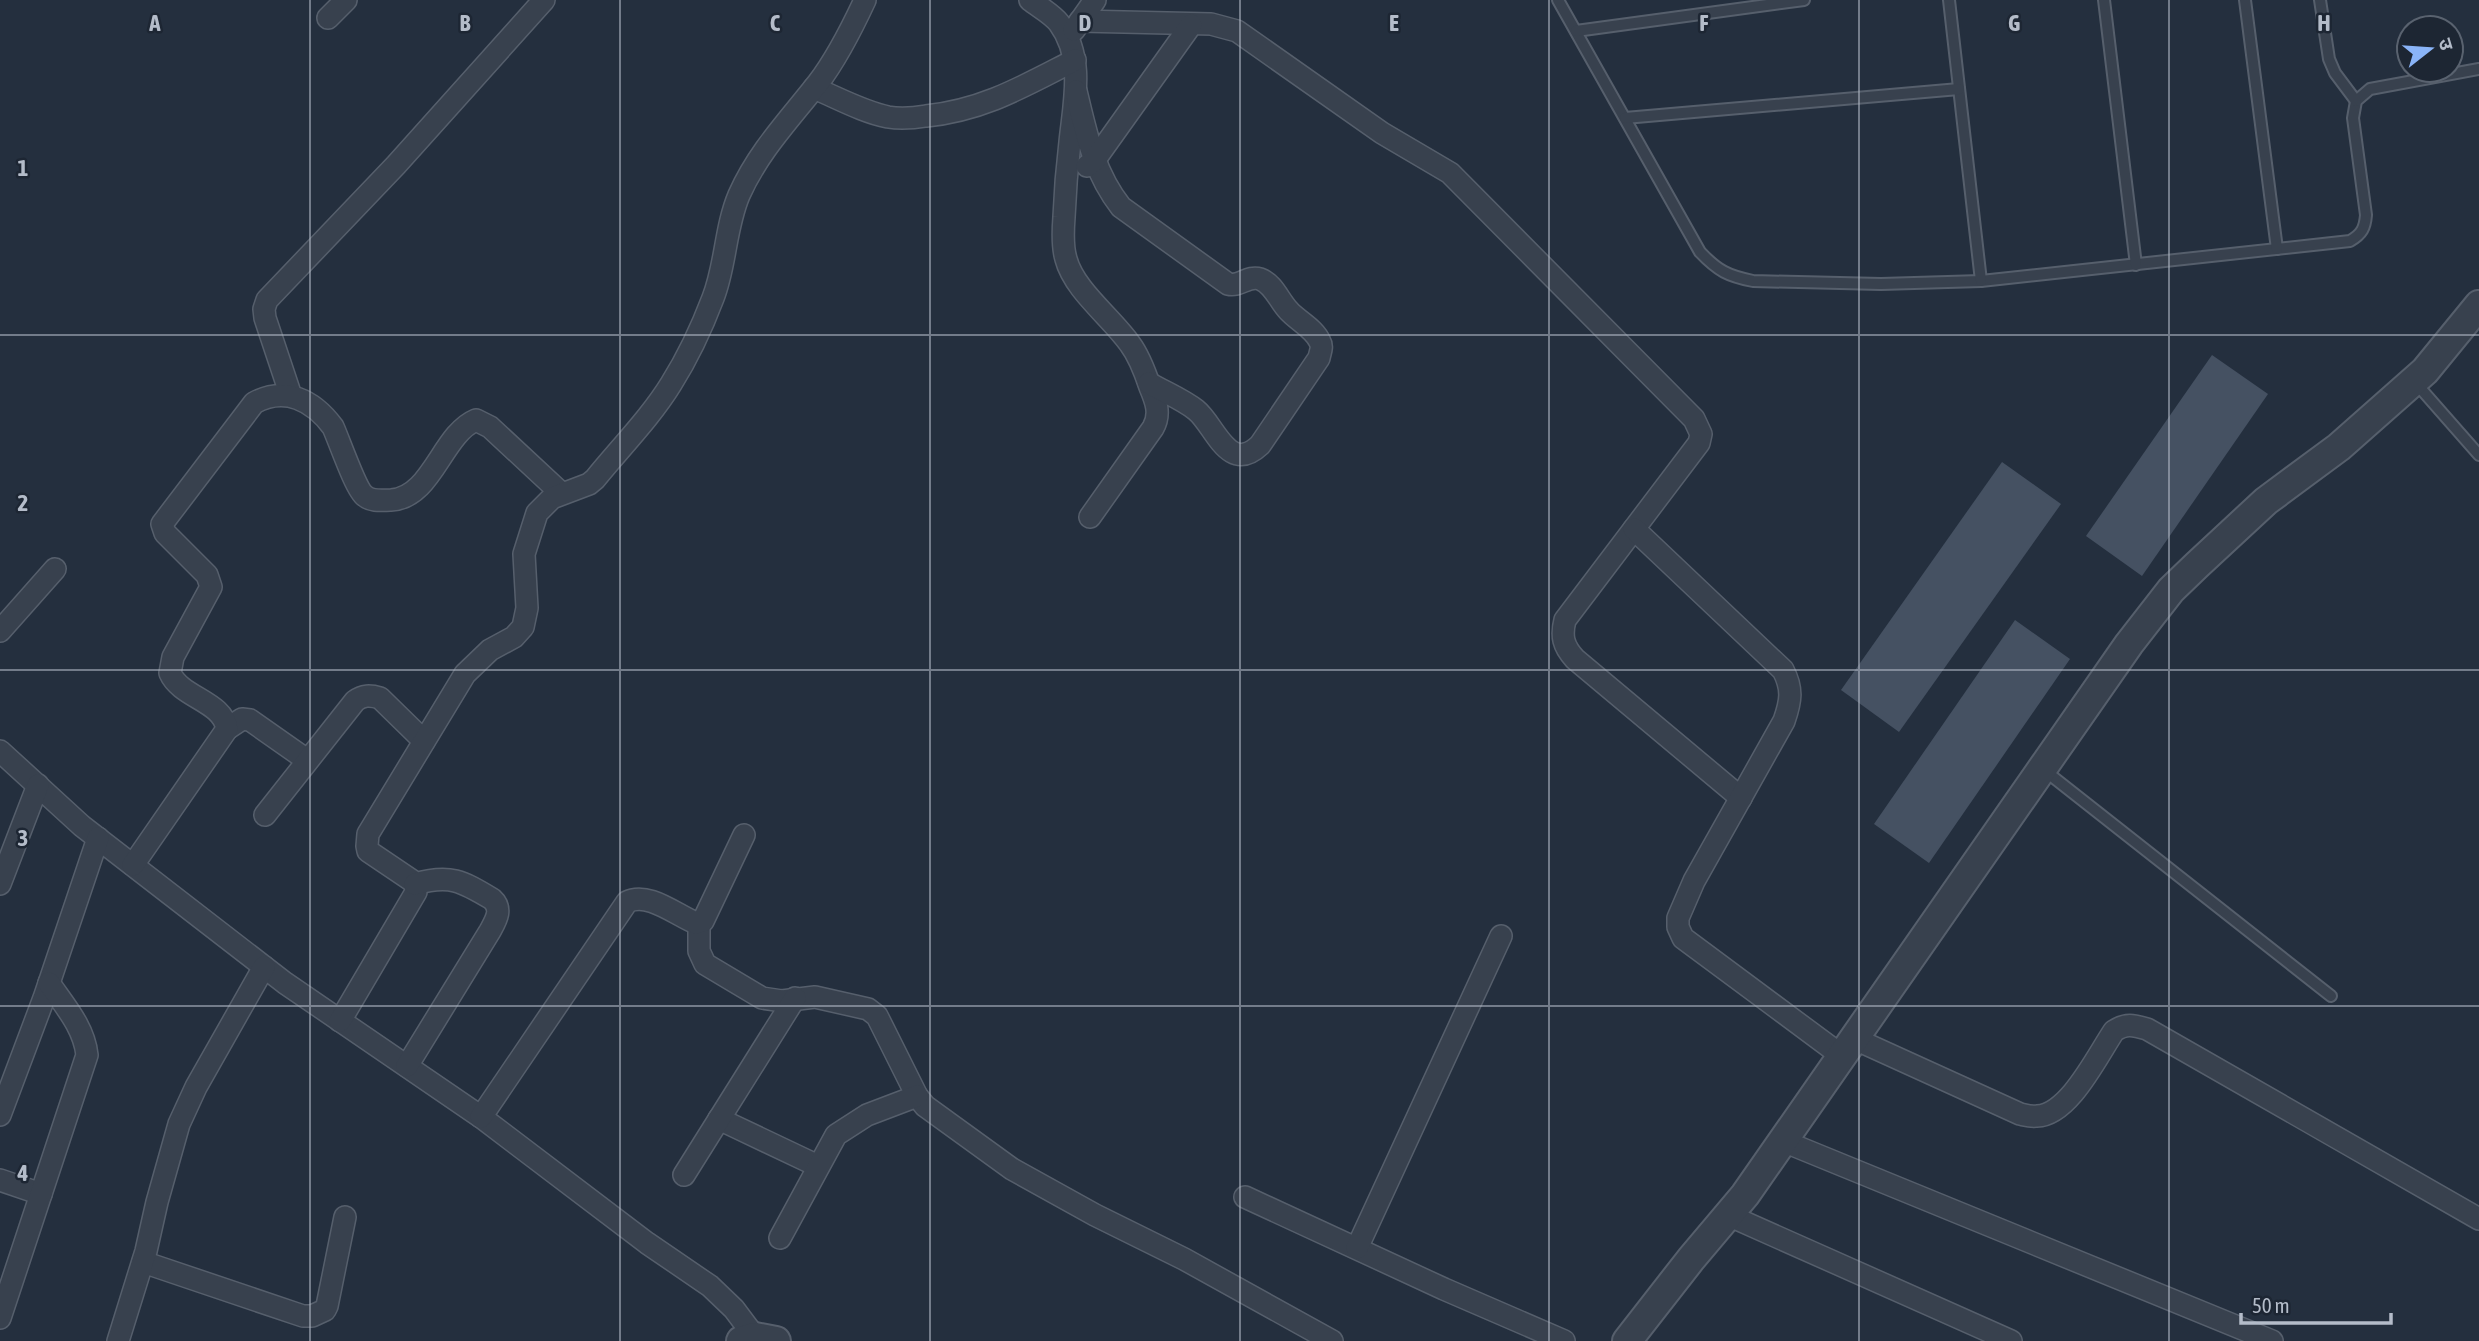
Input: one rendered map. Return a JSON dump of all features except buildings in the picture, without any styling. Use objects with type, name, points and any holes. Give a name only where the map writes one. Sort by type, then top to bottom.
[{"type":"street","points":[[328,18],[346,0]]},
{"type":"street","points":[[291,396],[265,317],[267,300],[396,165],[544,0]]},
{"type":"street","points":[[415,884],[368,851],[367,839],[465,674],[490,650],[505,643],[523,627],[527,608],[524,554],[537,513],[543,505],[561,493],[589,484],[595,479],[670,386],[713,298],[722,268],[730,222],[739,196],[767,144],[814,88],[854,24],[865,0]]},
{"type":"street","points":[[1030,0],[1057,21],[1074,29],[1211,24],[1237,31],[1382,132],[1450,173],[1694,419],[1701,434],[1699,443],[1564,620],[1563,642],[1575,659],[1741,798]]},
{"type":"street","points":[[1090,517],[1157,422],[1157,410],[1149,383],[1131,345],[1070,270],[1065,257],[1063,231],[1076,91],[1074,29],[1095,0]]},
{"type":"street","points":[[1067,174],[1094,161],[1191,24]]},
{"type":"street","points":[[814,88],[889,117],[912,118],[960,112],[991,102],[1075,60]]},
{"type":"street","points":[[1076,91],[1094,161],[1121,207],[1228,284],[1234,285],[1256,278],[1262,280],[1278,295],[1289,312],[1316,334],[1322,348],[1319,358],[1260,445],[1243,455],[1236,454],[1217,439],[1208,422],[1194,409],[1149,383]]},
{"type":"street","points":[[1627,1341],[1745,1195],[2044,770],[2129,644],[2171,590],[2266,501],[2339,447],[2414,381],[2479,305]]},
{"type":"street","points":[[227,729],[223,717],[178,685],[170,673],[173,657],[211,587],[207,575],[165,533],[162,524],[254,404],[277,394],[291,396],[327,419],[362,493],[372,499],[397,499],[414,491],[463,429],[476,421],[490,427],[561,493]]},
{"type":"street","points":[[1634,528],[1783,670],[1790,683],[1791,697],[1784,721],[1695,881],[1678,918],[1679,933],[1683,939],[1849,1047],[2020,1114],[2038,1116],[2061,1106],[2072,1095],[2113,1031],[2132,1024],[2147,1029],[2479,1219]]},
{"type":"street","points":[[0,631],[55,569]]},
{"type":"street","points":[[265,815],[355,701],[367,696],[380,698],[424,741]]},
{"type":"street","points":[[133,865],[227,729],[242,719],[250,720],[307,760]]},
{"type":"street","points":[[0,751],[99,838],[264,967],[481,1117],[647,1243],[710,1286],[734,1309],[757,1340]]},
{"type":"street","points":[[0,884],[38,785]]},
{"type":"street","points":[[744,835],[705,918],[699,923],[698,943],[705,964],[771,1001],[804,997],[827,999],[868,1009],[877,1016],[917,1096],[937,1116],[1012,1169],[1095,1215],[1184,1259],[1332,1341]]},
{"type":"street","points":[[0,1115],[99,838]]},
{"type":"street","points":[[407,1066],[490,931],[498,910],[497,903],[492,899],[453,879],[434,878],[415,884]]},
{"type":"street","points":[[340,1021],[415,897],[415,884]]},
{"type":"street","points":[[481,1117],[626,902],[646,899],[699,923]]},
{"type":"street","points":[[1357,1248],[1501,936]]},
{"type":"street","points":[[118,1341],[143,1262],[179,1124],[208,1065],[264,967]]},
{"type":"street","points":[[0,1318],[87,1055],[86,1044],[78,1026],[49,983]]},
{"type":"street","points":[[684,1175],[795,998]]},
{"type":"street","points":[[780,1238],[836,1135],[867,1115],[917,1096]]},
{"type":"street","points":[[719,1119],[818,1166]]},
{"type":"street","points":[[1783,1141],[2272,1341]]},
{"type":"street","points":[[0,1180],[41,1195]]},
{"type":"street","points":[[1245,1197],[1564,1341]]},
{"type":"street","points":[[1728,1215],[2011,1341]]},
{"type":"street","points":[[143,1262],[303,1316],[312,1316],[325,1310],[327,1306],[345,1217]]},
{"type":"lane","points":[[1558,0],[1700,252],[1716,269],[1753,281],[1881,284],[1982,281],[2350,241],[2360,235],[2365,226],[2366,215],[2353,118],[2356,101],[2370,89],[2479,69]]},
{"type":"lane","points":[[1576,31],[1804,0]]},
{"type":"lane","points":[[1949,0],[1982,281]]},
{"type":"lane","points":[[2104,0],[2136,265]]},
{"type":"lane","points":[[2245,0],[2277,249]]},
{"type":"lane","points":[[2320,0],[2329,59],[2335,73],[2356,101]]},
{"type":"lane","points":[[1625,118],[1959,89]]},
{"type":"lane","points":[[2414,381],[2479,455]]},
{"type":"lane","points":[[2044,770],[2331,996]]}]
